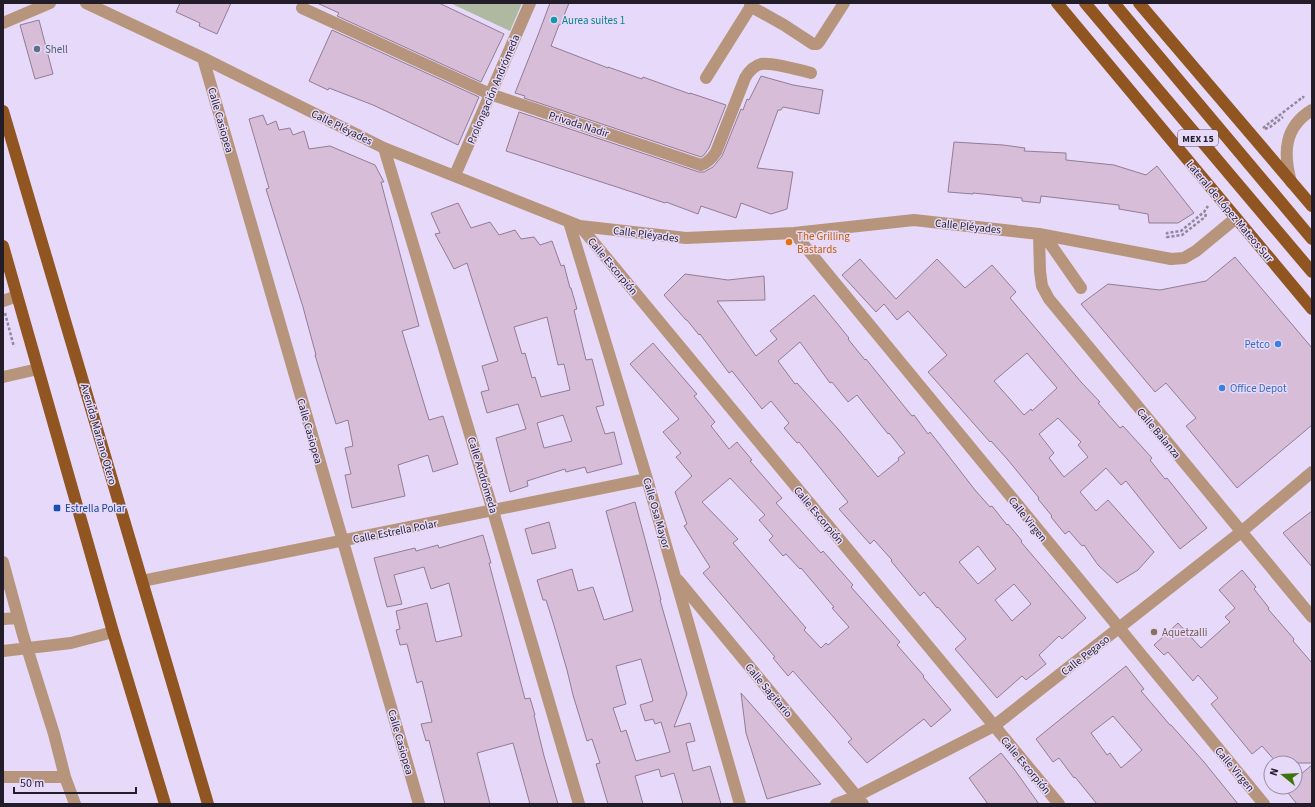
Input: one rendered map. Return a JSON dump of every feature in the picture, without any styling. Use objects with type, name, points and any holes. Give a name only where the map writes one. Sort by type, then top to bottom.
[{"type":"main road","name":"Lateral de López Mateos Sur","points":[[1057,3],[1312,309]]},
{"type":"main road","points":[[1065,3],[1076,26]]},
{"type":"main road","name":"MEX 15","points":[[1085,3],[1312,272]]},
{"type":"main road","name":"MEX 15","points":[[1114,3],[1312,239]]},
{"type":"main road","points":[[1139,3],[1312,206]]},
{"type":"main road","name":"Avenida Mariano Otero","points":[[3,111],[208,804]]},
{"type":"main road","points":[[3,246],[165,804]]},
{"type":"street","points":[[3,23],[50,3]]},
{"type":"street","name":"Calle Pléyades","points":[[86,3],[203,58],[384,148],[455,175],[574,224],[686,238],[794,233],[914,220],[1042,235],[1171,259],[1184,258],[1196,251],[1236,218]]},
{"type":"street","name":"Prolongación Andrómeda","points":[[455,175],[530,3]]},
{"type":"street","points":[[706,78],[752,5],[813,44],[817,44],[844,3]]},
{"type":"street","name":"Privada Nadir","points":[[302,8],[490,94],[701,165],[709,161],[716,152],[745,78],[754,67],[764,63],[811,72]]},
{"type":"street","name":"Calle Casiopea","points":[[203,58],[419,804]]},
{"type":"street","points":[[1292,182],[1289,173],[1286,149],[1291,130],[1303,116],[1309,105]]},
{"type":"street","name":"Calle Andrómeda","points":[[384,148],[579,804]]},
{"type":"street","name":"Calle Osa Mayor","points":[[574,224],[740,804]]},
{"type":"street","name":"Calle Escorpión","points":[[574,224],[1059,804]]},
{"type":"street","name":"Calle Virgen","points":[[794,233],[1264,804]]},
{"type":"street","points":[[1042,235],[1081,288]]},
{"type":"street","name":"Calle Balanza","points":[[1042,235],[1041,279],[1042,286],[1048,299],[1312,617]]},
{"type":"street","points":[[3,301],[17,296]]},
{"type":"street","points":[[3,377],[38,369]]},
{"type":"street","name":"Calle Pegaso","points":[[836,804],[860,800],[994,726],[1241,532],[1312,472]]},
{"type":"street","name":"Calle Estrella Polar","points":[[142,581],[647,479]]},
{"type":"street","points":[[3,562],[18,618],[54,734],[65,777],[75,804]]},
{"type":"street","name":"Calle Sagitario","points":[[675,576],[860,800]]},
{"type":"street","points":[[3,619],[18,618]]},
{"type":"street","points":[[3,650],[71,643],[114,632]]},
{"type":"street","points":[[3,777],[65,777]]},
{"type":"path","points":[[1253,135],[1303,97],[1309,105]]},
{"type":"path","points":[[1265,129],[1300,105]]},
{"type":"path","points":[[1206,214],[1205,217],[1182,235],[1167,237],[1167,233],[1181,231],[1204,212],[1216,194]]},
{"type":"path","points":[[3,307],[14,347]]},
{"type":"green space","points":[[450,3],[522,3],[510,31]]},
{"type":"building","points":[[180,3],[231,3],[217,34],[199,26],[200,23],[176,12]]},
{"type":"building","points":[[317,3],[439,3],[504,34],[481,82],[337,16],[339,13]]},
{"type":"building","points":[[550,3],[569,3],[563,18],[565,22],[559,25],[551,46],[608,68],[642,79],[643,77],[726,105],[709,148],[704,155],[701,157],[524,98],[525,96],[515,93]]},
{"type":"building","name":"Shell","points":[[39,20],[53,74],[35,79],[20,25]]},
{"type":"building","points":[[332,30],[479,97],[458,145],[373,105],[329,88],[328,90],[309,81]]},
{"type":"building","points":[[761,76],[793,85],[823,90],[819,114],[783,107],[781,110],[778,110],[757,168],[793,172],[787,209],[771,214],[741,203],[736,218],[701,206],[698,214],[666,202],[665,203],[506,151],[519,112],[699,172],[704,172],[713,167],[722,156],[741,109],[743,110],[747,99],[749,100]]},
{"type":"building","points":[[263,115],[267,125],[276,121],[279,130],[290,128],[293,135],[304,131],[309,149],[330,146],[375,165],[384,182],[381,182],[419,326],[402,331],[429,420],[443,416],[458,464],[433,472],[428,455],[398,465],[405,496],[352,508],[345,475],[351,474],[345,448],[353,446],[348,420],[336,424],[315,355],[303,307],[266,189],[269,188],[249,119]]},
{"type":"building","points":[[954,142],[1003,145],[1025,148],[1024,151],[1066,153],[1066,160],[1114,165],[1146,175],[1157,166],[1194,213],[1178,223],[1149,223],[1148,214],[1119,209],[1119,205],[1041,196],[1040,203],[1022,201],[1022,198],[948,192]]},
{"type":"building","points":[[458,203],[471,228],[490,222],[499,235],[515,230],[521,239],[534,237],[540,245],[552,241],[561,266],[564,265],[577,309],[574,310],[586,360],[592,359],[604,405],[596,407],[605,434],[614,432],[622,464],[587,473],[585,467],[566,472],[565,469],[527,481],[528,486],[510,492],[496,438],[526,429],[518,404],[487,413],[481,392],[489,390],[482,366],[498,361],[467,263],[454,269],[435,234],[440,233],[431,213]],"holes":[[[547,317],[558,365],[564,364],[570,390],[541,397],[535,377],[532,378],[525,353],[522,354],[514,327]],[[563,415],[572,441],[544,448],[537,423]]]},
{"type":"building","points":[[1235,257],[1312,348],[1312,425],[1237,488],[1186,426],[1196,418],[1166,383],[1155,392],[1081,304],[1108,284],[1160,290],[1206,281]]},
{"type":"building","points":[[860,259],[896,299],[937,259],[965,288],[992,265],[1016,292],[1010,298],[1081,382],[1100,402],[1098,403],[1120,428],[1123,426],[1152,458],[1150,460],[1165,479],[1167,478],[1207,528],[1180,549],[1126,481],[1121,485],[1106,468],[1080,492],[1096,511],[1108,500],[1154,552],[1138,570],[1117,583],[1098,565],[1084,545],[1082,546],[1069,531],[1065,534],[1038,499],[1039,498],[1008,460],[991,441],[990,442],[928,372],[947,355],[908,311],[897,320],[884,304],[876,312],[842,275]],"holes":[[[1027,353],[1057,388],[1032,411],[1031,409],[1024,415],[994,381]],[[1058,418],[1081,442],[1078,445],[1088,457],[1064,477],[1049,458],[1054,453],[1039,434]]]},
{"type":"building","points":[[685,274],[728,280],[764,276],[765,300],[717,301],[756,356],[777,339],[770,331],[814,295],[865,360],[866,359],[912,416],[914,415],[928,434],[930,432],[975,490],[990,507],[992,506],[1007,525],[1008,524],[1022,541],[1021,542],[1086,618],[1062,639],[1059,636],[1039,655],[1046,664],[1026,680],[1022,676],[997,698],[955,649],[966,639],[924,592],[920,596],[891,561],[892,560],[874,540],[870,544],[839,509],[848,502],[799,442],[797,443],[784,428],[789,423],[771,401],[762,409],[732,371],[729,373],[700,334],[699,335],[664,295]],"holes":[[[800,342],[830,383],[832,382],[848,402],[857,395],[905,453],[898,458],[899,460],[878,477],[797,383],[795,384],[778,361]],[[978,546],[996,569],[978,584],[959,562]],[[1014,584],[1031,604],[1012,621],[995,600]]]},
{"type":"building","points":[[653,343],[697,394],[694,396],[715,422],[711,426],[729,449],[737,442],[752,460],[750,461],[782,498],[776,503],[821,553],[823,551],[853,585],[851,587],[900,642],[897,645],[951,710],[931,727],[924,719],[867,763],[848,742],[852,739],[836,720],[793,671],[788,676],[773,658],[775,657],[703,573],[710,567],[684,526],[687,524],[675,492],[692,476],[676,457],[681,453],[663,432],[679,419],[630,364]],"holes":[[[730,478],[765,515],[759,520],[773,536],[769,540],[783,556],[786,554],[800,569],[801,568],[849,627],[828,645],[826,643],[821,648],[804,630],[806,628],[733,543],[738,539],[702,502]]]},
{"type":"building","points":[[635,502],[660,600],[687,694],[674,727],[690,723],[695,741],[686,743],[693,771],[710,766],[721,804],[683,804],[674,773],[661,777],[659,769],[635,776],[643,804],[608,804],[596,764],[600,763],[592,739],[587,741],[553,622],[546,600],[543,600],[537,580],[572,569],[578,591],[593,587],[604,620],[633,611],[606,511]],"holes":[[[641,659],[653,701],[640,705],[645,721],[653,719],[655,724],[661,722],[670,752],[636,761],[626,730],[621,732],[613,708],[626,704],[616,666]]]},
{"type":"building","points":[[1312,511],[1312,567],[1283,533]]},
{"type":"building","points":[[549,522],[556,548],[532,554],[525,529]]},
{"type":"building","points":[[483,535],[525,699],[530,698],[544,756],[558,804],[530,804],[513,743],[477,753],[490,804],[445,804],[429,740],[426,741],[421,724],[432,722],[422,681],[417,683],[407,644],[400,645],[396,630],[400,629],[396,611],[427,603],[436,642],[462,636],[449,583],[431,589],[424,567],[394,575],[402,604],[387,607],[374,558],[415,548],[416,551],[438,545],[439,548]]},
{"type":"building","points":[[1242,570],[1256,587],[1254,589],[1269,608],[1268,609],[1294,639],[1293,641],[1312,663],[1312,763],[1303,763],[1303,755],[1270,755],[1262,746],[1252,754],[1211,704],[1218,698],[1198,675],[1193,681],[1168,652],[1164,655],[1154,645],[1178,623],[1201,648],[1230,622],[1225,617],[1235,608],[1219,590]]},
{"type":"building","points":[[1126,666],[1144,689],[1141,691],[1204,762],[1238,804],[1097,804],[1059,758],[1053,762],[1036,739]],"holes":[[[1113,716],[1142,750],[1121,768],[1110,753],[1107,755],[1091,733]]]},
{"type":"building","points":[[741,693],[821,784],[767,799],[746,733]]},
{"type":"building","points":[[1001,753],[1039,804],[988,804],[969,778]]},
{"type":"building","points":[[1312,765],[1312,804],[1297,804],[1290,795],[1303,795],[1303,772]]},
{"type":"place","name":"Aurea suites 1","points":[[554,20]]},
{"type":"place","name":"Shell","points":[[37,49]]},
{"type":"place","name":"The Grilling Bastards","points":[[789,242]]},
{"type":"place","name":"Petco","points":[[1278,344]]},
{"type":"place","name":"Office Depot","points":[[1222,388]]},
{"type":"place","name":"Estrella Polar","points":[[57,508]]},
{"type":"place","name":"Aquetzalli","points":[[1154,632]]}]
